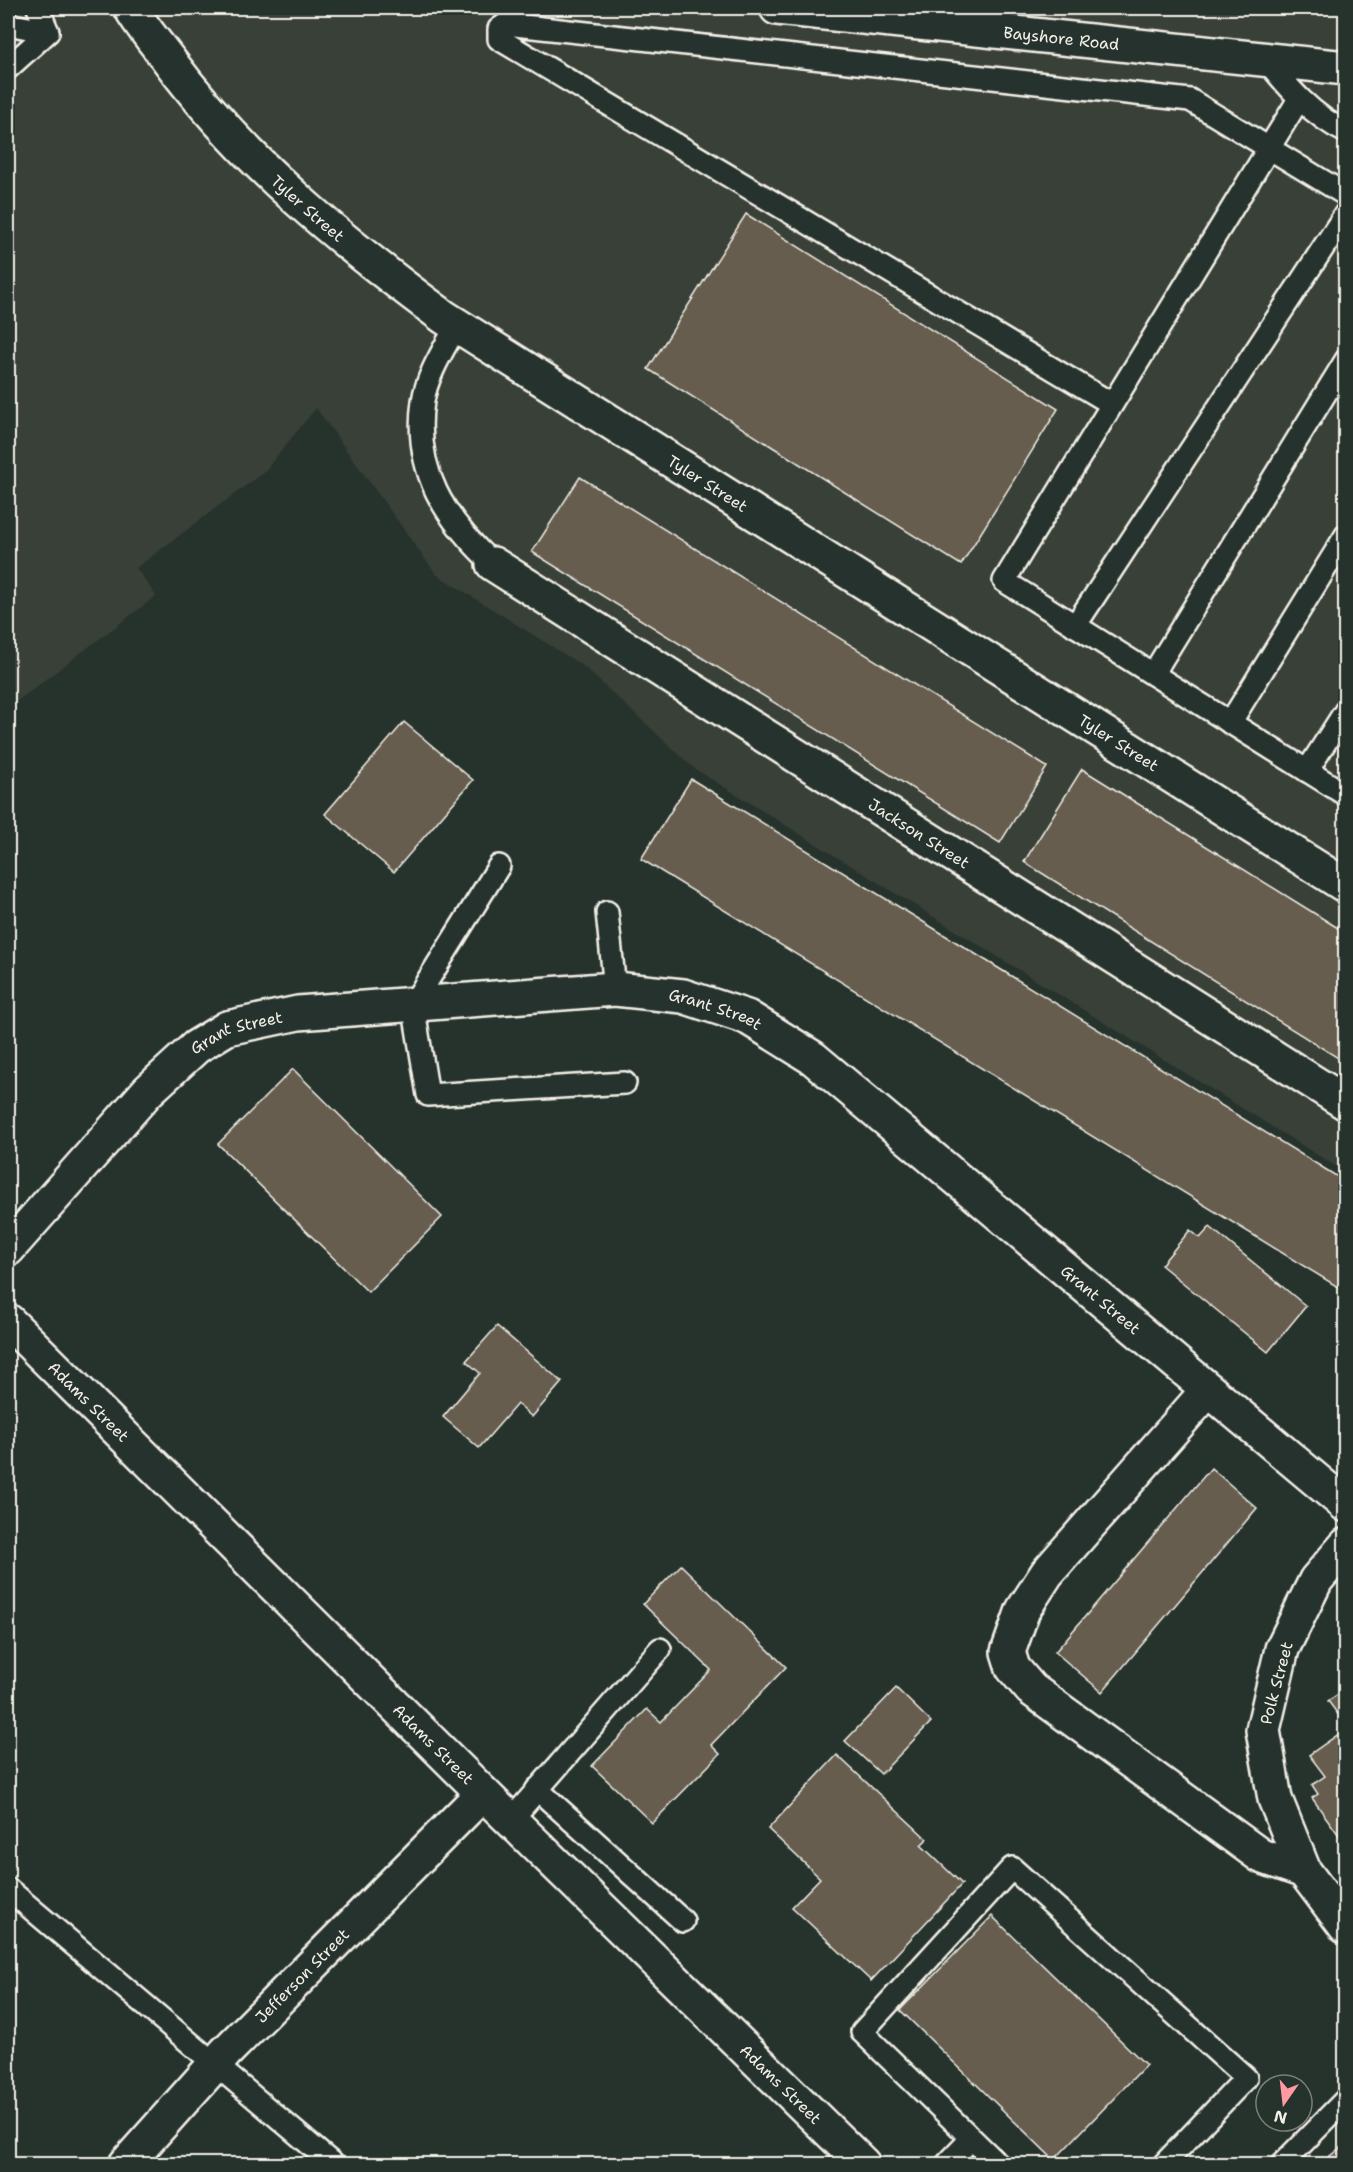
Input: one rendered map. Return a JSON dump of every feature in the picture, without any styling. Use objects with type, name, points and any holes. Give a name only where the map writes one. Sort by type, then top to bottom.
[{"type":"street","name":"Tyler Street","points":[[131,8],[198,100],[270,176],[354,250],[457,325],[1346,886]]},
{"type":"street","name":"Bayshore Road","points":[[777,8],[1346,68]]},
{"type":"street","name":"Jackson Street","points":[[493,564],[1346,1103]]},
{"type":"street","name":"Grant Street","points":[[8,1250],[148,1091],[196,1047],[227,1028],[298,1013],[615,989],[683,996],[747,1017],[813,1058],[1346,1505]]},
{"type":"street","name":"Adams Street","points":[[8,1321],[483,1793],[863,2164]]},
{"type":"street","points":[[1208,1390],[1047,1573],[1023,1610],[1008,1652],[1014,1668],[1032,1689],[1261,1856],[1304,1871]]},
{"type":"street","name":"Polk Street","points":[[1346,1545],[1316,1580],[1281,1649],[1263,1730],[1275,1799],[1304,1871],[1346,1926]]},
{"type":"street","name":"Jefferson Street","points":[[126,2164],[215,2064],[483,1793]]},
{"type":"lane","points":[[38,8],[48,32]]},
{"type":"lane","points":[[8,24],[48,32]]},
{"type":"lane","points":[[1112,404],[499,39],[499,29],[506,24],[518,25],[1190,100],[1346,195]]},
{"type":"lane","points":[[8,68],[48,32]]},
{"type":"lane","points":[[1265,59],[1299,99],[1328,124],[1346,132]]},
{"type":"lane","points":[[1299,99],[1004,581],[1346,795]]},
{"type":"lane","points":[[1075,626],[1346,213]]},
{"type":"lane","points":[[457,325],[436,363],[423,400],[422,445],[429,476],[444,508],[464,536],[493,564]]},
{"type":"lane","points":[[1153,674],[1346,360]]},
{"type":"lane","points":[[1230,723],[1346,535]]},
{"type":"lane","points":[[1307,771],[1346,710]]},
{"type":"lane","points":[[499,866],[413,1004],[428,1095],[625,1083]]},
{"type":"lane","points":[[606,912],[615,989]]},
{"type":"lane","points":[[511,1820],[660,1649]]},
{"type":"lane","points":[[537,1789],[683,1921]]},
{"type":"lane","points":[[998,2164],[970,2140],[862,2032],[1012,1868],[1246,2078],[1164,2164]]},
{"type":"lane","points":[[8,1888],[333,2164]]},
{"type":"lane","points":[[1282,2164],[1346,2099]]},
{"type":"lane","points":[[947,2164],[970,2140]]},
{"type":"shaded area","points":[[8,8],[1345,8],[1345,1172],[695,769],[583,666],[436,574],[316,408],[264,472],[136,568],[156,596],[8,708]]},
{"type":"building","points":[[746,214],[1058,409],[961,565],[648,369]]},
{"type":"building","points":[[580,477],[1047,767],[1000,843],[532,552]]},
{"type":"building","points":[[404,722],[473,780],[394,872],[325,814]]},
{"type":"building","points":[[1082,769],[1346,933],[1346,1063],[1024,862]]},
{"type":"building","points":[[691,779],[1346,1182],[1346,1292],[641,859]]},
{"type":"building","points":[[293,1069],[442,1217],[368,1292],[218,1144]]},
{"type":"building","points":[[1210,1227],[1306,1306],[1268,1352],[1161,1265],[1190,1230],[1200,1238]]},
{"type":"building","points":[[497,1326],[562,1382],[532,1417],[517,1404],[479,1448],[443,1417],[480,1373],[466,1361]]},
{"type":"building","points":[[1211,1468],[1257,1508],[1102,1692],[1055,1652]]},
{"type":"building","points":[[681,1565],[786,1667],[711,1745],[720,1754],[652,1823],[592,1766],[647,1709],[661,1722],[711,1670],[643,1604]]},
{"type":"building","points":[[896,1688],[931,1722],[881,1774],[845,1741]]},
{"type":"building","points":[[1346,1689],[1346,1725],[1328,1701]]},
{"type":"building","points":[[1346,1729],[1346,1845],[1312,1798],[1318,1794],[1312,1785],[1325,1776],[1309,1755]]},
{"type":"building","points":[[837,1755],[927,1839],[921,1845],[962,1884],[871,1981],[792,1907],[820,1878],[768,1829]]},
{"type":"building","points":[[992,1916],[1146,2065],[1054,2160],[900,2010]]},
{"type":"building","points":[[1346,2143],[1346,2164],[1320,2164]]}]
